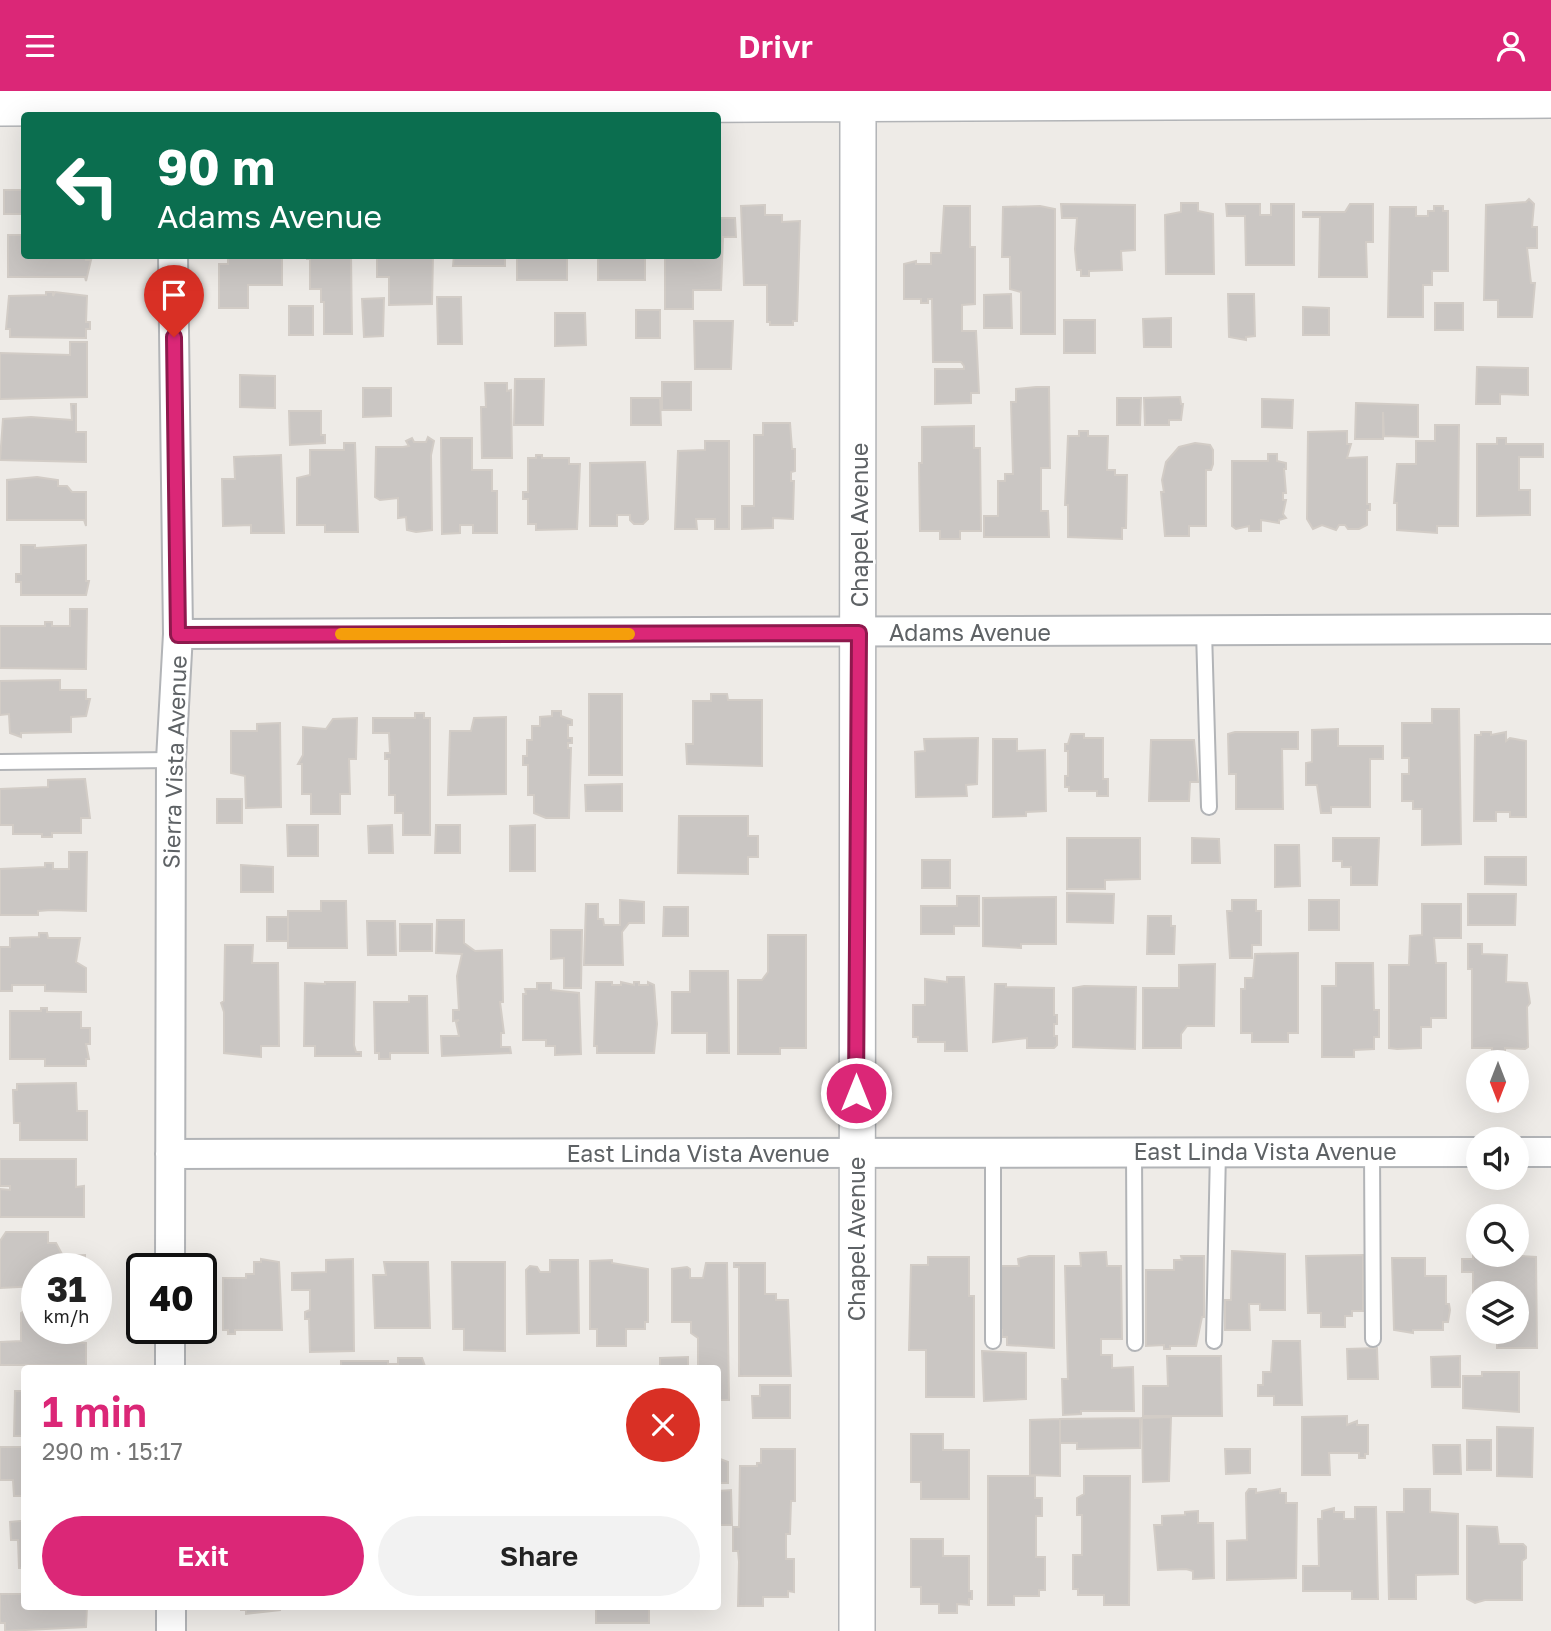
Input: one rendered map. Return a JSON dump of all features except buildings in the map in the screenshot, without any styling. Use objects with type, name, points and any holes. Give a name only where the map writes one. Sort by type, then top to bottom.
[{"type":"street","points":[[0,109],[859,97],[1349,96],[1551,100]]},
{"type":"street","name":"Chapel Avenue","points":[[857,1631],[859,97]]},
{"type":"street","name":"Sierra Vista Avenue","points":[[170,1253],[171,761],[178,635],[173,259]]},
{"type":"street","name":"Adams Avenue","points":[[178,635],[1551,629]]},
{"type":"street","name":"East Linda Vista Avenue","points":[[170,1154],[1466,1152]]},
{"type":"street","points":[[1529,1152],[1551,1152]]},
{"type":"street","points":[[170,1344],[170,1365]]},
{"type":"street","points":[[171,1610],[171,1631]]},
{"type":"lane","points":[[1204,631],[1209,807]]},
{"type":"lane","points":[[0,762],[171,761]]},
{"type":"lane","points":[[993,1151],[993,1341]]},
{"type":"lane","points":[[1134,1151],[1135,1343]]},
{"type":"lane","points":[[1214,1341],[1218,1151]]},
{"type":"lane","points":[[1372,1151],[1373,1339]]},
{"type":"slow traffic","points":[[341,634],[629,634]]},
{"type":"route","points":[[174,337],[178,635],[859,633],[856,1093]]}]
